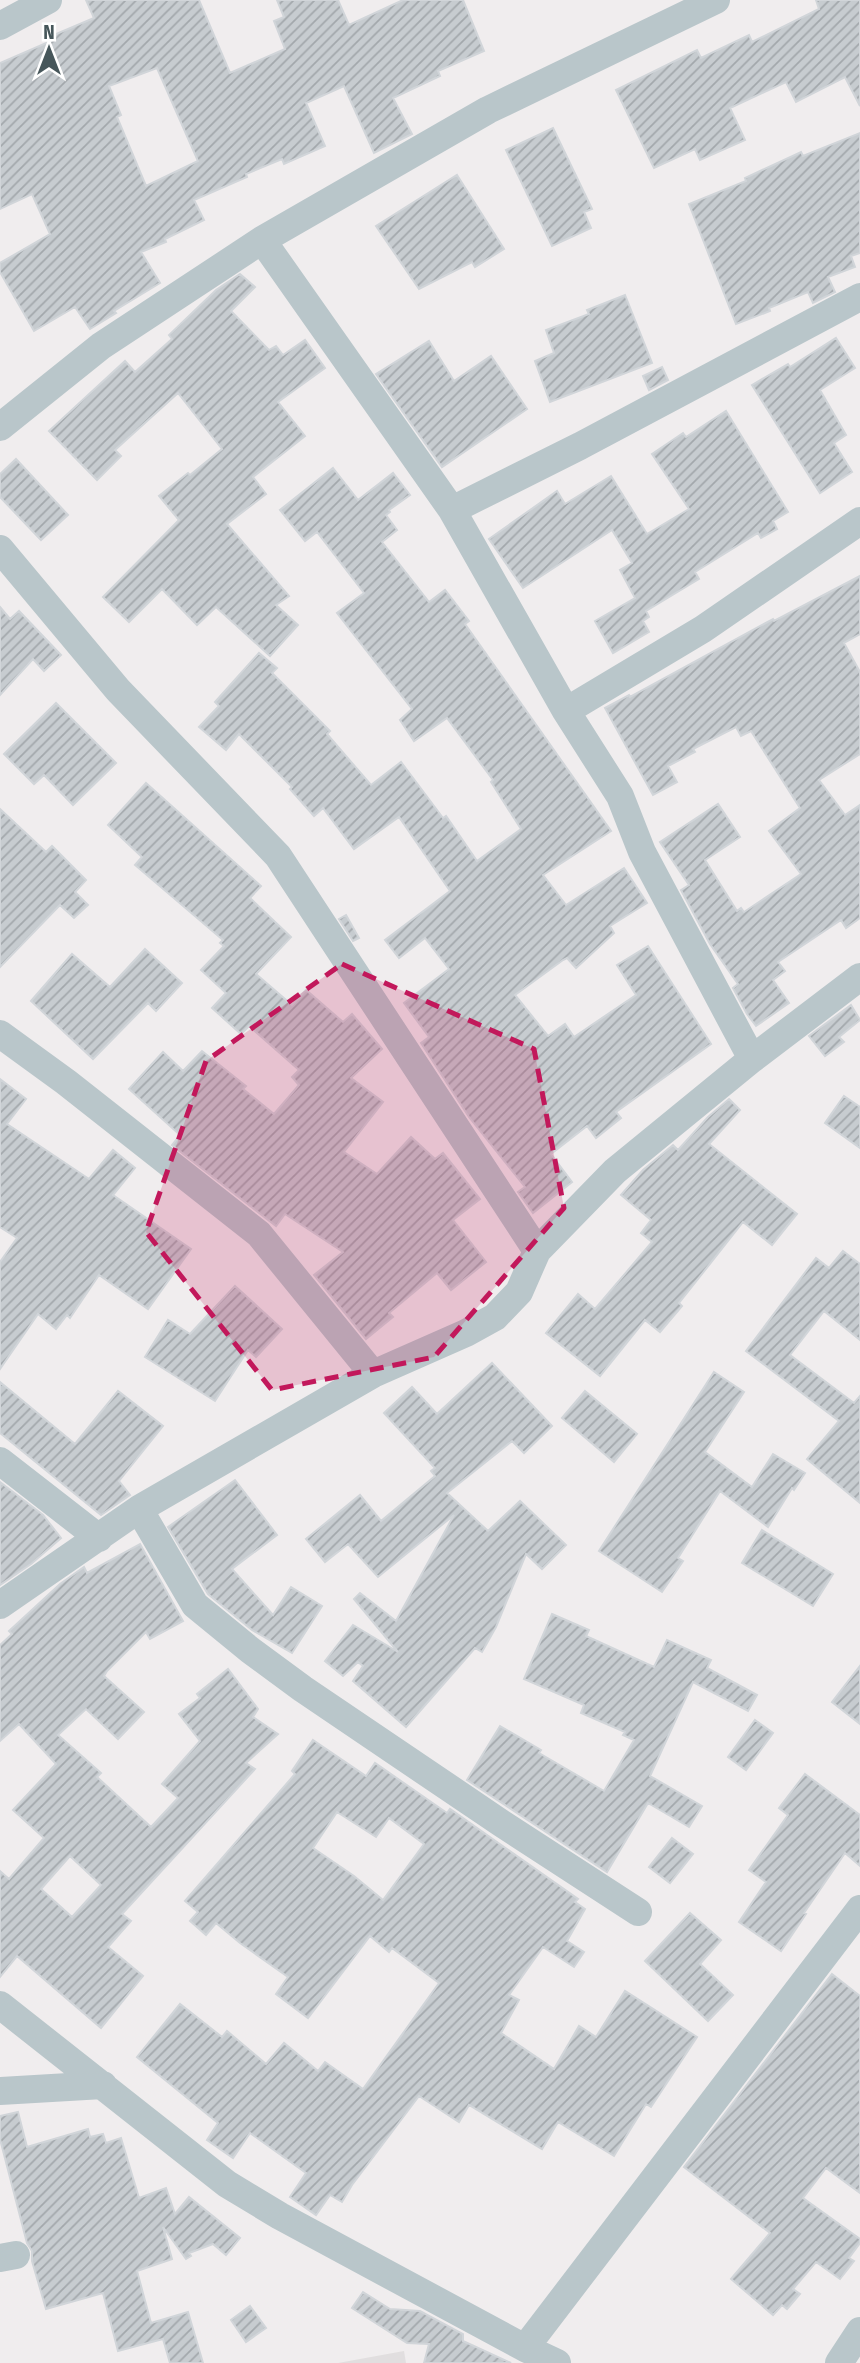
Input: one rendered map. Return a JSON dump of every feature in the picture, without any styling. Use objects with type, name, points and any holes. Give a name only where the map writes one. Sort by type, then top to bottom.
[{"type":"street","points":[[0,26],[48,0]]},
{"type":"street","points":[[0,427],[101,346],[262,240],[488,110],[716,0]]},
{"type":"street","points":[[262,240],[453,510],[566,711],[620,796],[642,852],[752,1059]]},
{"type":"street","points":[[453,510],[580,446],[860,297]]},
{"type":"street","points":[[566,711],[704,629],[860,521]]},
{"type":"street","points":[[0,549],[118,690],[278,856],[537,1251]]},
{"type":"street","points":[[0,1605],[139,1509],[373,1374],[466,1333],[495,1317],[519,1292],[537,1251],[615,1171],[752,1059],[860,977]]},
{"type":"street","points":[[0,1034],[66,1082],[258,1234],[373,1374]]},
{"type":"street","points":[[0,1461],[99,1538]]},
{"type":"street","points":[[139,1509],[195,1605],[303,1689],[501,1824],[638,1912]]},
{"type":"street","points":[[525,2348],[860,1909]]},
{"type":"street","points":[[0,2005],[227,2184],[280,2216],[557,2363]]},
{"type":"street","points":[[0,2091],[103,2085]]},
{"type":"street","points":[[839,2363],[860,2330]]},
{"type":"highlighted area","points":[[342,964],[534,1049],[564,1208],[434,1357],[272,1390],[146,1232],[206,1061]]},
{"type":"shaded area","points":[[404,2351],[406,2363],[338,2363]]},
{"type":"building","points":[[86,0],[199,0],[230,73],[285,49],[274,21],[284,17],[277,0],[338,0],[349,25],[403,0],[463,0],[484,51],[438,71],[440,76],[393,98],[412,134],[374,153],[344,86],[306,103],[325,146],[284,164],[282,159],[194,200],[204,220],[165,239],[166,242],[141,252],[160,283],[114,311],[116,313],[90,329],[75,307],[34,331],[0,272],[0,263],[50,234],[32,194],[0,209],[0,63],[51,41],[49,37],[94,18]],"holes":[[[157,68],[198,161],[146,186],[117,117],[121,115],[109,86]]]},
{"type":"building","points":[[816,0],[860,0],[860,106],[845,77],[796,102],[786,82],[730,108],[745,140],[700,160],[695,149],[654,168],[616,90],[697,50],[701,58],[749,35],[752,42],[819,9]]},
{"type":"building","points":[[553,128],[592,209],[584,212],[591,228],[552,246],[506,150]]},
{"type":"building","points":[[860,133],[860,253],[851,256],[855,267],[828,277],[835,292],[813,303],[808,292],[736,324],[689,204],[746,181],[745,178],[801,152],[803,156]]},
{"type":"building","points":[[457,175],[504,249],[475,267],[472,262],[419,289],[376,226]]},
{"type":"building","points":[[240,274],[255,287],[231,311],[269,350],[276,346],[283,355],[305,340],[325,368],[278,402],[305,436],[253,477],[266,494],[227,524],[289,596],[276,605],[298,625],[270,656],[216,607],[197,625],[162,589],[129,622],[103,597],[179,520],[159,496],[222,449],[178,393],[115,450],[121,456],[97,480],[49,431],[125,361],[135,372],[172,339],[169,335],[216,290]]},
{"type":"building","points":[[625,295],[652,363],[550,402],[535,361],[554,353],[546,330],[589,314],[587,310]]},
{"type":"building","points":[[836,338],[855,368],[820,390],[846,435],[834,443],[852,472],[820,493],[752,385],[788,364],[790,367]]},
{"type":"building","points":[[429,341],[454,381],[491,356],[527,409],[442,467],[376,374]]},
{"type":"building","points":[[662,367],[668,380],[649,390],[643,376]]},
{"type":"building","points":[[726,411],[788,512],[773,521],[777,529],[761,538],[758,533],[695,572],[699,579],[646,611],[649,617],[643,621],[649,632],[613,653],[595,621],[635,598],[620,570],[632,563],[612,530],[523,588],[489,539],[557,491],[565,504],[611,476],[647,534],[689,509],[652,454],[683,433],[686,437]]},
{"type":"building","points":[[16,459],[68,515],[41,540],[0,497],[0,474]]},
{"type":"building","points":[[333,468],[358,500],[393,473],[410,495],[386,515],[397,530],[382,542],[429,602],[445,590],[469,621],[465,624],[611,831],[543,875],[566,905],[624,868],[647,903],[610,926],[614,933],[576,968],[567,958],[515,995],[548,1036],[565,1024],[574,1037],[636,995],[617,965],[648,946],[711,1044],[616,1112],[621,1118],[596,1138],[587,1126],[551,1154],[572,1182],[533,1213],[518,1192],[525,1187],[469,1117],[421,1043],[429,1037],[404,1003],[449,969],[425,938],[399,958],[385,940],[450,891],[399,817],[354,849],[323,808],[314,816],[290,789],[292,787],[239,734],[226,750],[199,727],[219,706],[215,702],[259,653],[277,668],[272,673],[330,731],[327,734],[371,785],[401,762],[443,818],[446,816],[477,861],[521,829],[491,782],[493,780],[447,718],[414,741],[400,720],[412,709],[337,613],[364,593],[317,532],[305,541],[280,510]]},
{"type":"building","points":[[860,576],[860,634],[844,643],[860,672],[860,754],[819,780],[845,815],[860,805],[860,918],[846,928],[841,920],[778,962],[785,971],[773,980],[789,1003],[756,1026],[733,988],[738,984],[710,944],[681,890],[689,885],[660,842],[718,804],[740,837],[705,860],[737,911],[741,908],[744,912],[801,874],[769,831],[800,808],[751,731],[741,736],[736,727],[693,749],[695,752],[668,766],[677,782],[653,795],[605,708]]},
{"type":"building","points":[[0,607],[10,619],[19,611],[61,655],[44,671],[33,659],[0,695]]},
{"type":"building","points":[[56,703],[116,763],[73,805],[44,775],[34,784],[4,754]]},
{"type":"building","points":[[146,783],[261,886],[250,898],[291,937],[256,974],[292,1005],[306,990],[343,1022],[352,1014],[382,1049],[351,1078],[383,1102],[344,1152],[377,1174],[411,1137],[435,1159],[443,1153],[480,1199],[453,1220],[486,1262],[451,1290],[437,1273],[389,1313],[393,1317],[366,1339],[314,1275],[343,1252],[285,1214],[276,1226],[172,1145],[180,1135],[129,1089],[163,1052],[183,1071],[202,1051],[246,1086],[243,1089],[274,1114],[299,1085],[292,1077],[299,1070],[249,1026],[241,1034],[212,1008],[226,993],[201,970],[224,946],[220,943],[223,940],[135,865],[142,857],[108,825]]},
{"type":"building","points":[[0,809],[46,852],[52,846],[86,880],[75,892],[88,905],[74,918],[60,905],[0,967]]},
{"type":"building","points":[[346,915],[359,938],[353,941],[339,919]]},
{"type":"building","points":[[145,949],[182,983],[156,1011],[148,1003],[93,1059],[31,1001],[72,954],[110,987]]},
{"type":"building","points":[[851,1005],[860,1020],[839,1037],[844,1042],[825,1056],[809,1036]]},
{"type":"building","points":[[0,1079],[26,1099],[7,1124],[89,1179],[113,1150],[135,1168],[113,1195],[191,1249],[148,1309],[99,1275],[70,1318],[67,1315],[56,1329],[38,1314],[0,1369],[0,1262],[17,1238],[0,1227]]},
{"type":"building","points":[[844,1096],[860,1107],[860,1148],[825,1123]]},
{"type":"building","points":[[729,1099],[740,1110],[709,1144],[797,1214],[772,1245],[743,1222],[679,1303],[682,1306],[660,1332],[645,1320],[600,1376],[546,1333],[578,1294],[595,1309],[652,1242],[641,1233],[651,1220],[621,1195],[643,1170],[673,1145],[678,1150],[708,1117]]},
{"type":"building","points":[[843,1251],[860,1264],[860,1340],[824,1311],[790,1355],[854,1403],[860,1396],[860,1503],[807,1459],[839,1421],[746,1351],[816,1258],[829,1268]]},
{"type":"building","points":[[235,1286],[282,1329],[256,1357],[248,1350],[215,1401],[145,1357],[168,1320],[190,1334]]},
{"type":"building","points":[[492,1363],[552,1426],[524,1453],[512,1441],[447,1493],[488,1531],[520,1501],[566,1545],[542,1569],[526,1554],[496,1627],[482,1652],[475,1648],[406,1727],[353,1681],[363,1666],[358,1662],[343,1676],[325,1661],[353,1625],[398,1652],[354,1599],[360,1593],[396,1621],[454,1515],[378,1577],[348,1544],[325,1562],[306,1539],[360,1495],[381,1521],[435,1476],[431,1471],[435,1468],[384,1413],[412,1387],[437,1414]]},
{"type":"building","points":[[714,1372],[744,1392],[705,1452],[752,1487],[773,1454],[805,1473],[794,1490],[792,1488],[768,1527],[720,1491],[678,1558],[683,1561],[662,1592],[599,1551]]},
{"type":"building","points":[[0,1382],[75,1444],[118,1391],[163,1426],[119,1481],[130,1495],[101,1515],[0,1433]]},
{"type":"building","points":[[585,1391],[637,1434],[614,1462],[562,1418]]},
{"type":"building","points":[[235,1480],[277,1535],[232,1569],[273,1615],[291,1587],[322,1606],[292,1653],[252,1630],[208,1594],[168,1527]]},
{"type":"building","points":[[0,1482],[43,1515],[61,1538],[31,1564],[0,1585]]},
{"type":"building","points":[[762,1530],[833,1574],[813,1606],[742,1563]]},
{"type":"building","points":[[140,1544],[183,1621],[150,1639],[146,1632],[104,1676],[144,1712],[118,1739],[86,1709],[58,1735],[101,1773],[97,1777],[151,1827],[178,1798],[162,1784],[200,1741],[179,1714],[200,1698],[197,1694],[228,1669],[258,1709],[253,1717],[278,1734],[246,1763],[255,1769],[122,1914],[131,1921],[108,1947],[143,1976],[101,2028],[17,1956],[0,1977],[0,1871],[9,1879],[44,1838],[13,1810],[56,1764],[19,1724],[0,1741],[0,1645],[12,1634],[9,1631],[60,1584],[84,1567],[87,1573]],"holes":[[[70,1856],[101,1885],[72,1917],[41,1889]]]},
{"type":"building","points":[[552,1614],[589,1630],[586,1636],[654,1667],[667,1640],[711,1660],[707,1668],[757,1695],[748,1711],[693,1682],[650,1776],[702,1806],[689,1827],[648,1803],[607,1872],[467,1780],[500,1726],[541,1750],[539,1753],[604,1791],[634,1740],[623,1735],[625,1732],[581,1713],[584,1705],[524,1679]]},
{"type":"building","points":[[860,1666],[860,1724],[832,1702]]},
{"type":"building","points":[[755,1720],[773,1733],[746,1770],[728,1757]]},
{"type":"building","points":[[313,1740],[366,1776],[375,1763],[447,1813],[450,1809],[578,1899],[575,1902],[585,1909],[567,1941],[584,1952],[574,1967],[543,1947],[509,1995],[519,2000],[501,2033],[554,2069],[579,2026],[596,2037],[625,1991],[697,2037],[651,2107],[646,2104],[614,2156],[558,2122],[542,2149],[469,2105],[459,2122],[419,2096],[342,2202],[330,2195],[316,2215],[290,2197],[306,2173],[250,2133],[233,2158],[207,2140],[218,2123],[137,2057],[180,2004],[222,2037],[227,2031],[266,2064],[284,2043],[318,2071],[325,2062],[363,2089],[439,1983],[392,1948],[389,1952],[370,1936],[308,2018],[276,1994],[288,1977],[216,1923],[206,1935],[190,1921],[198,1912],[185,1901],[295,1774],[292,1771]],"holes":[[[337,1812],[376,1837],[389,1818],[424,1844],[383,1900],[313,1848]]]},
{"type":"building","points":[[805,1774],[860,1815],[860,1866],[845,1853],[781,1951],[739,1922],[766,1882],[749,1870],[788,1815],[779,1808]]},
{"type":"building","points":[[672,1838],[693,1854],[670,1883],[649,1867]]},
{"type":"building","points":[[690,1913],[721,1940],[700,1964],[733,1995],[708,2021],[645,1961]]},
{"type":"building","points":[[832,1974],[860,1996],[860,2193],[826,2168],[803,2198],[860,2239],[860,2243],[849,2258],[854,2261],[840,2279],[816,2262],[793,2289],[800,2294],[787,2309],[782,2305],[773,2315],[731,2279],[770,2233],[684,2167]]},
{"type":"building","points":[[18,2112],[27,2147],[88,2129],[90,2137],[103,2134],[106,2143],[121,2138],[139,2198],[166,2188],[175,2214],[189,2197],[240,2238],[226,2255],[213,2244],[189,2253],[191,2256],[186,2259],[163,2227],[172,2259],[137,2271],[151,2323],[188,2312],[203,2363],[170,2363],[163,2339],[118,2351],[103,2293],[46,2309],[0,2139],[0,2116]]},
{"type":"building","points":[[363,2292],[390,2309],[420,2311],[463,2334],[463,2341],[511,2363],[424,2363],[429,2344],[407,2343],[352,2308]]},
{"type":"building","points":[[250,2306],[266,2328],[246,2342],[231,2320]]}]
